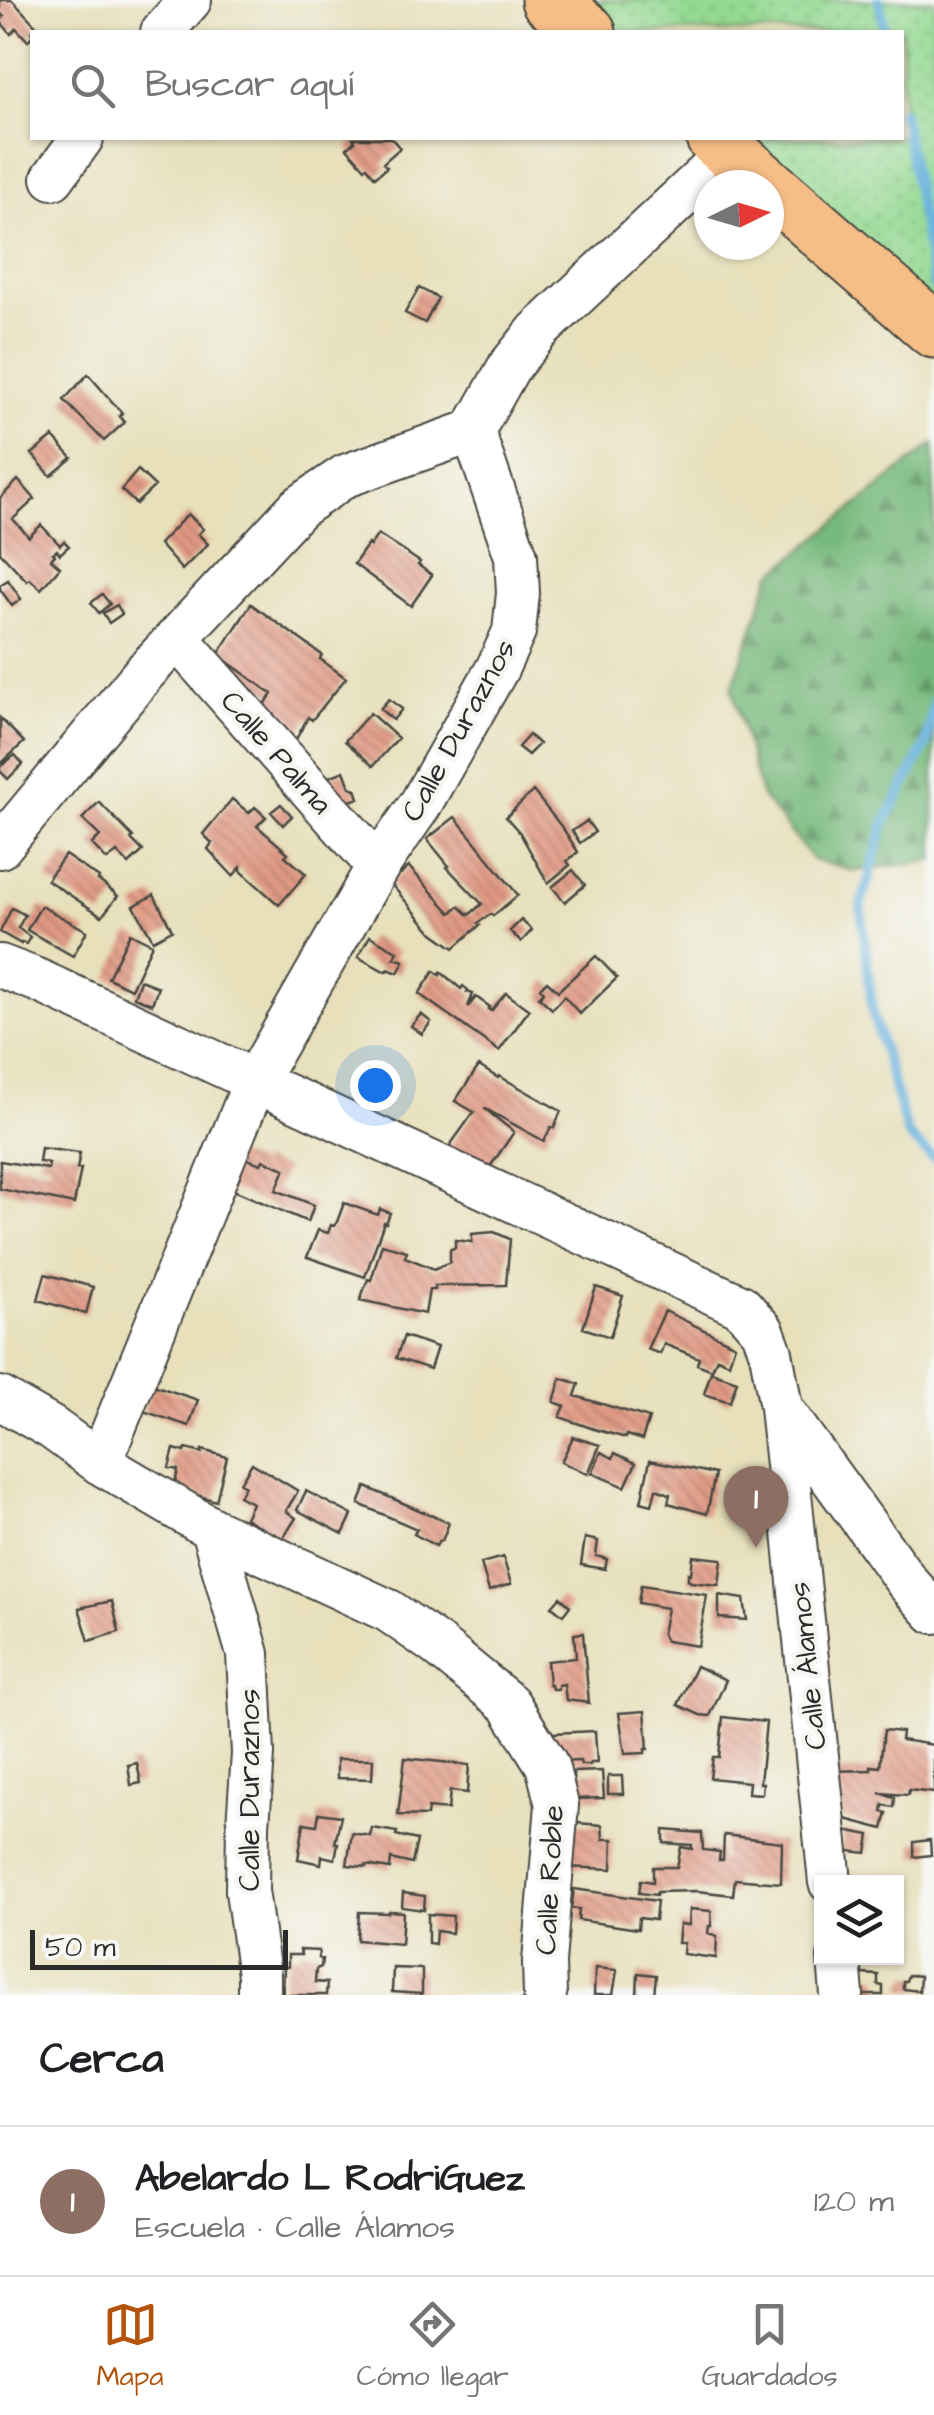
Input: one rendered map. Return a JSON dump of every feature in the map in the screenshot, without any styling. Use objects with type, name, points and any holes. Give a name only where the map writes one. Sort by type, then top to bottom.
[{"type":"main road","points":[[549,0],[586,30]]},
{"type":"main road","points":[[723,144],[934,330]]},
{"type":"street","points":[[164,30],[190,0]]},
{"type":"street","points":[[53,178],[81,140]]},
{"type":"street","points":[[0,847],[144,673],[298,508],[345,476],[473,431],[509,366],[538,332],[723,144]]},
{"type":"street","name":"Calle Duraznos","points":[[100,1463],[255,1081],[378,866],[420,804],[514,632],[516,556],[473,431]]},
{"type":"street","name":"Calle Palma","points":[[177,638],[378,866]]},
{"type":"street","points":[[0,966],[255,1081]]},
{"type":"street","name":"Calle Álamos","points":[[255,1081],[741,1306],[763,1331],[781,1408],[829,1875]]},
{"type":"street","points":[[0,1398],[212,1529]]},
{"type":"street","points":[[781,1408],[907,1582],[934,1612]]},
{"type":"street","name":"Calle Duraznos","points":[[212,1529],[248,1654],[253,1754],[247,1891],[259,1995]]},
{"type":"street","name":"Calle Roble","points":[[212,1529],[389,1611],[509,1704],[547,1765],[557,1805],[544,1962],[546,1995]]},
{"type":"street","points":[[839,1965],[842,1995]]},
{"type":"green space","points":[[570,0],[934,0],[934,311],[784,177],[784,170],[777,170],[743,140],[904,140],[904,30],[608,30]]},
{"type":"green space","points":[[934,443],[934,861],[853,871],[813,860],[761,795],[732,688],[771,575]]},
{"type":"building","points":[[0,0],[12,0],[40,30],[30,30],[28,41],[16,28],[11,34],[0,21],[4,17]]},
{"type":"building","points":[[393,140],[400,148],[383,163],[387,167],[375,177],[347,148],[355,141]]},
{"type":"building","points":[[419,288],[438,298],[425,323],[405,313]]},
{"type":"building","points":[[88,374],[122,413],[119,416],[125,422],[104,441],[64,400]]},
{"type":"building","points":[[53,437],[72,458],[51,476],[32,454]]},
{"type":"building","points":[[138,470],[155,486],[136,504],[121,490]]},
{"type":"building","points":[[18,480],[35,499],[13,519],[29,537],[41,525],[60,545],[64,541],[69,546],[60,554],[57,550],[53,553],[51,559],[60,567],[41,589],[30,579],[27,581],[0,552],[0,498]]},
{"type":"building","points":[[188,514],[203,529],[198,534],[208,544],[182,570],[159,544]]},
{"type":"building","points":[[378,534],[420,562],[418,565],[432,575],[411,606],[354,564]]},
{"type":"building","points":[[8,580],[21,599],[12,606],[0,589]]},
{"type":"building","points":[[102,594],[110,604],[99,613],[91,603]]},
{"type":"building","points":[[251,604],[322,655],[320,659],[346,678],[312,720],[308,717],[294,743],[256,718],[272,694],[218,655]]},
{"type":"building","points":[[117,605],[122,614],[109,623],[103,613]]},
{"type":"building","points":[[389,699],[402,709],[393,720],[380,709]]},
{"type":"building","points":[[370,713],[398,738],[373,766],[345,741]]},
{"type":"building","points":[[0,718],[24,742],[2,763],[0,760]]},
{"type":"building","points":[[529,735],[539,744],[528,755],[518,747]]},
{"type":"building","points":[[15,755],[23,764],[8,779],[0,767]]},
{"type":"building","points":[[344,771],[359,798],[335,806],[326,778]]},
{"type":"building","points":[[533,791],[578,852],[567,861],[570,865],[548,883],[520,833],[506,817]]},
{"type":"building","points":[[232,799],[249,813],[255,807],[266,817],[257,826],[306,874],[279,905],[241,867],[233,876],[208,849],[212,843],[203,834]]},
{"type":"building","points":[[99,802],[143,851],[129,864],[117,852],[107,860],[92,844],[100,836],[82,819]]},
{"type":"building","points":[[281,804],[292,816],[283,825],[271,812]]},
{"type":"building","points":[[455,817],[518,895],[478,923],[454,948],[433,933],[390,883],[409,867],[451,913],[459,906],[469,915],[482,904],[427,839]]},
{"type":"building","points":[[587,821],[595,832],[580,843],[572,831]]},
{"type":"building","points":[[65,855],[118,896],[102,916],[47,880]]},
{"type":"building","points":[[573,870],[585,885],[565,902],[552,887]]},
{"type":"building","points":[[154,895],[172,930],[153,940],[134,906]]},
{"type":"building","points":[[41,906],[87,931],[73,956],[27,930]]},
{"type":"building","points":[[12,908],[25,915],[18,928],[30,937],[26,944],[0,932]]},
{"type":"building","points":[[521,920],[532,930],[521,942],[510,931]]},
{"type":"building","points":[[130,933],[152,944],[131,989],[108,978]]},
{"type":"building","points":[[370,936],[398,952],[394,958],[404,961],[398,973],[388,969],[386,972],[358,957]]},
{"type":"building","points":[[596,956],[617,978],[580,1014],[564,996],[552,1009],[539,997],[544,992],[540,988],[547,981],[558,991]]},
{"type":"building","points":[[434,971],[473,994],[468,1007],[476,997],[491,1011],[506,993],[529,1010],[499,1051],[419,994]]},
{"type":"building","points":[[140,980],[158,987],[152,1004],[134,997]]},
{"type":"building","points":[[421,1014],[431,1022],[422,1034],[411,1026]]},
{"type":"building","points":[[479,1066],[561,1111],[544,1141],[484,1108],[514,1132],[483,1177],[443,1155],[474,1112],[455,1101]]},
{"type":"building","points":[[41,1148],[80,1153],[74,1204],[0,1189],[0,1161],[48,1169],[49,1163],[39,1162]]},
{"type":"building","points":[[234,1154],[285,1169],[276,1190],[314,1205],[308,1222],[222,1185]]},
{"type":"building","points":[[344,1203],[378,1215],[380,1209],[390,1213],[365,1277],[307,1257],[318,1230],[328,1233]]},
{"type":"building","points":[[494,1232],[510,1239],[506,1285],[435,1286],[435,1290],[429,1290],[425,1314],[360,1300],[382,1244],[407,1251],[405,1257],[434,1269],[450,1262],[455,1240],[472,1242],[472,1234]]},
{"type":"building","points":[[45,1274],[93,1287],[86,1314],[38,1300]]},
{"type":"building","points":[[596,1287],[623,1296],[610,1337],[583,1328]]},
{"type":"building","points":[[665,1311],[735,1345],[729,1363],[717,1358],[712,1370],[697,1364],[699,1358],[664,1344],[660,1354],[647,1349]]},
{"type":"building","points":[[404,1336],[437,1347],[430,1369],[396,1358]]},
{"type":"building","points":[[711,1372],[737,1381],[730,1402],[704,1394]]},
{"type":"building","points":[[561,1378],[579,1384],[575,1396],[649,1418],[642,1440],[560,1417],[565,1406],[554,1402]]},
{"type":"building","points":[[153,1385],[198,1400],[189,1426],[143,1411]]},
{"type":"building","points":[[573,1437],[600,1445],[588,1474],[561,1462]]},
{"type":"building","points":[[174,1449],[202,1450],[227,1457],[216,1501],[174,1488],[178,1470],[169,1468]]},
{"type":"building","points":[[601,1452],[613,1458],[615,1453],[636,1463],[625,1487],[592,1473]]},
{"type":"building","points":[[650,1460],[715,1474],[707,1514],[668,1503],[670,1494],[656,1489],[652,1505],[641,1502]]},
{"type":"building","points":[[252,1463],[298,1491],[286,1511],[296,1518],[282,1540],[245,1518],[252,1503],[239,1496],[245,1486],[240,1483]]},
{"type":"building","points":[[366,1487],[449,1523],[442,1541],[436,1546],[414,1534],[417,1529],[359,1504]]},
{"type":"building","points":[[306,1491],[352,1515],[343,1534],[297,1510]]},
{"type":"building","points":[[585,1538],[598,1541],[596,1556],[607,1559],[605,1569],[581,1565]]},
{"type":"building","points":[[693,1556],[722,1559],[719,1585],[688,1580]]},
{"type":"building","points":[[503,1557],[511,1584],[489,1591],[481,1563]]},
{"type":"building","points":[[641,1585],[707,1595],[698,1646],[666,1641],[662,1634],[667,1608],[638,1603]]},
{"type":"building","points":[[719,1595],[744,1599],[747,1620],[719,1618]]},
{"type":"building","points":[[560,1597],[570,1606],[563,1615],[552,1606]]},
{"type":"building","points":[[112,1601],[119,1632],[89,1641],[79,1608]]},
{"type":"building","points":[[583,1633],[589,1703],[566,1700],[564,1684],[558,1685],[558,1689],[549,1685],[547,1661],[576,1658],[574,1634]]},
{"type":"building","points":[[696,1666],[726,1680],[710,1716],[678,1705]]},
{"type":"building","points":[[645,1711],[648,1749],[645,1753],[625,1754],[619,1713]]},
{"type":"building","points":[[723,1717],[766,1722],[762,1794],[748,1793],[749,1782],[710,1778],[713,1757],[719,1757]]},
{"type":"building","points":[[884,1730],[902,1732],[901,1740],[934,1745],[934,1793],[879,1793],[895,1797],[894,1807],[883,1805],[882,1812],[887,1813],[883,1829],[838,1817],[843,1795],[837,1794],[829,1771],[880,1767]]},
{"type":"building","points":[[595,1731],[597,1763],[554,1762],[553,1733]]},
{"type":"building","points":[[405,1758],[469,1765],[467,1793],[450,1791],[448,1810],[428,1808],[427,1816],[398,1815]]},
{"type":"building","points":[[337,1759],[373,1759],[372,1779],[337,1778]]},
{"type":"building","points":[[137,1763],[141,1783],[131,1785],[128,1765]]},
{"type":"building","points":[[602,1771],[604,1798],[574,1799],[573,1772]]},
{"type":"building","points":[[608,1776],[622,1776],[623,1794],[608,1794]]},
{"type":"building","points":[[319,1813],[341,1816],[335,1859],[322,1856],[321,1864],[298,1859],[304,1823],[317,1825]]},
{"type":"building","points":[[562,1822],[602,1825],[603,1839],[613,1839],[612,1869],[565,1867]]},
{"type":"building","points":[[372,1828],[417,1840],[412,1864],[391,1859],[390,1869],[347,1865],[352,1833],[370,1836]]},
{"type":"building","points":[[664,1830],[702,1833],[703,1850],[720,1852],[719,1860],[723,1860],[724,1835],[782,1842],[781,1883],[735,1879],[733,1895],[697,1891],[639,1893],[641,1880],[653,1882],[653,1867],[677,1867],[681,1847],[692,1849],[692,1845],[664,1843]]},
{"type":"building","points":[[844,1830],[870,1835],[867,1853],[840,1850]]},
{"type":"building","points":[[930,1840],[931,1855],[914,1857],[914,1842]]},
{"type":"building","points":[[574,1889],[657,1901],[655,1920],[639,1918],[638,1929],[578,1920],[579,1909],[571,1908]]},
{"type":"building","points":[[403,1893],[425,1896],[424,1910],[402,1907]]},
{"type":"building","points":[[690,1909],[711,1911],[712,1926],[708,1933],[717,1936],[716,1958],[683,1954],[684,1943],[678,1943],[680,1924],[689,1925]]},
{"type":"building","points":[[359,1912],[403,1912],[401,1944],[357,1940]]},
{"type":"building","points":[[428,1914],[453,1916],[452,1933],[436,1931],[435,1944],[428,1943]]},
{"type":"building","points":[[300,1950],[319,1951],[321,1967],[316,1969],[315,1982],[327,1983],[326,1995],[283,1995],[288,1955],[301,1955]]},
{"type":"building","points":[[393,1968],[422,1969],[422,1994],[392,1992]]},
{"type":"building","points":[[595,1968],[617,1970],[613,1995],[594,1995]]},
{"type":"building","points":[[638,1973],[656,1975],[654,1995],[637,1995]]},
{"type":"building","points":[[862,1974],[878,1975],[883,1995],[860,1995]]},
{"type":"building","points":[[908,1975],[920,1976],[919,1991],[903,1989]]},
{"type":"waterway","points":[[879,0],[885,30]]},
{"type":"waterway","points":[[904,122],[934,286]]},
{"type":"waterway","points":[[934,700],[926,745],[885,822],[861,906],[873,1015],[908,1135],[934,1159]]},
{"type":"place","name":"Abelardo L RodriGuez","points":[[756,1548]]}]
